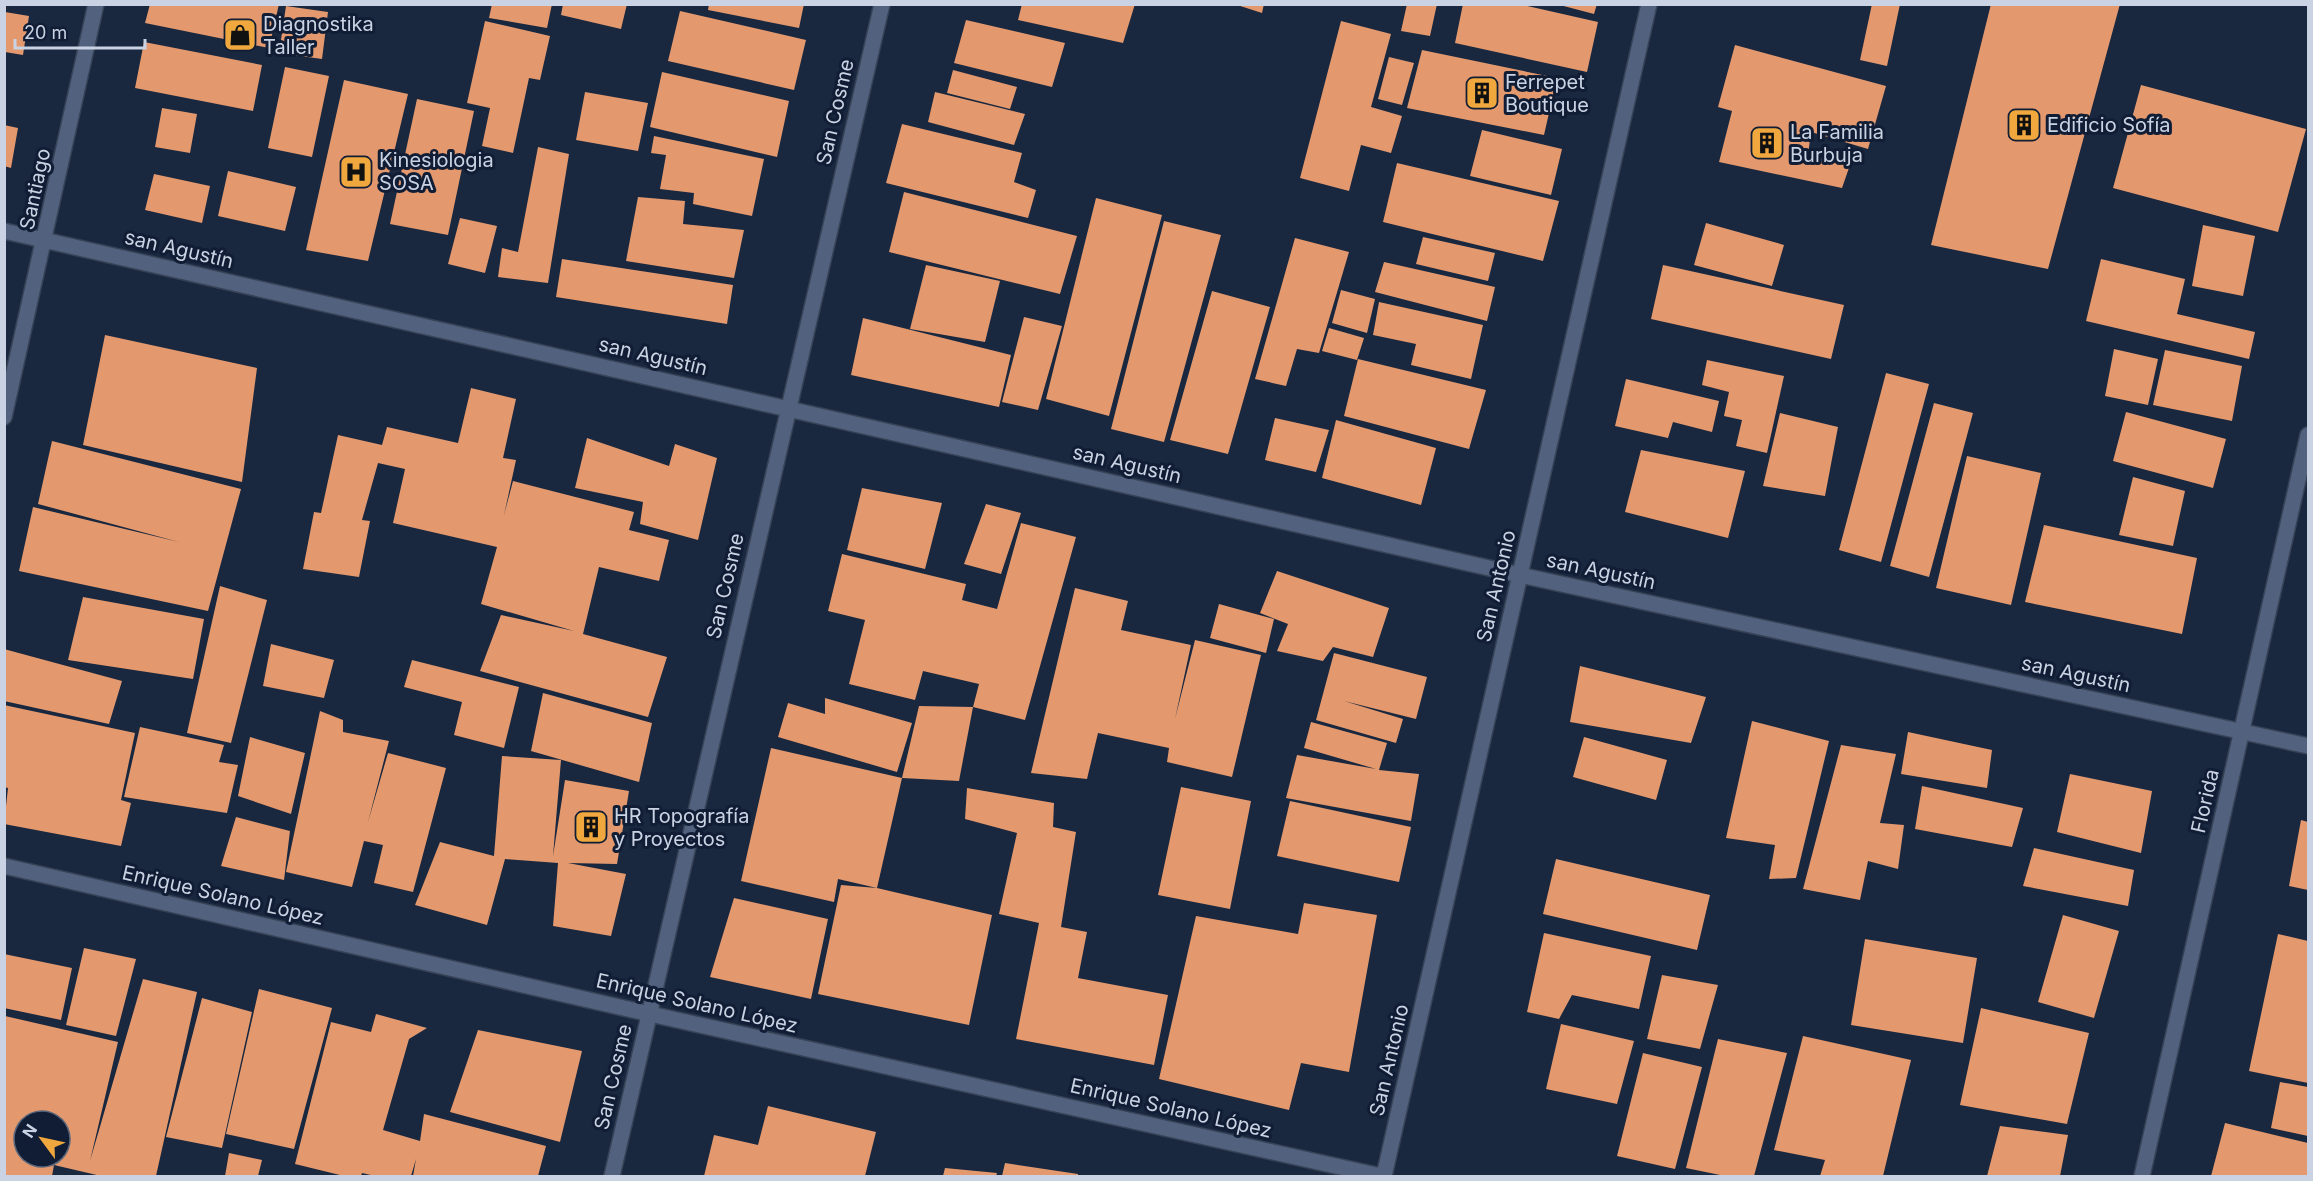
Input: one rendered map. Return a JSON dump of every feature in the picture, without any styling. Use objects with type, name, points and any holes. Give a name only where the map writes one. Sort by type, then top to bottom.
[{"type":"street","name":"Santiago","points":[[4,417],[96,4]]},
{"type":"street","name":"San Cosme","points":[[612,1176],[787,408],[882,4]]},
{"type":"street","name":"San Antonio","points":[[1383,1176],[1649,4]]},
{"type":"street","name":"san Agustín","points":[[4,231],[1520,575],[2242,731]]},
{"type":"street","name":"Florida","points":[[2142,1176],[2308,435]]},
{"type":"street","points":[[2242,731],[2308,746]]},
{"type":"street","name":"Enrique Solano López","points":[[4,866],[650,1014],[1383,1176]]},
{"type":"building","name":"Diagnostika Taller","points":[[150,4],[279,4],[269,48],[145,23]]},
{"type":"building","points":[[492,4],[552,4],[547,28],[489,18]]},
{"type":"building","points":[[563,4],[627,4],[621,29],[561,15]]},
{"type":"building","points":[[709,4],[804,4],[799,28],[708,10]]},
{"type":"building","points":[[1022,4],[1135,4],[1123,43],[1018,20]]},
{"type":"building","points":[[1234,4],[1264,4],[1262,13]]},
{"type":"building","points":[[1407,4],[1437,4],[1430,36],[1401,31]]},
{"type":"building","points":[[1463,4],[1519,4],[1598,22],[1587,72],[1455,43]]},
{"type":"building","points":[[1556,4],[1597,4],[1594,14]]},
{"type":"building","points":[[1872,4],[1900,4],[1887,66],[1860,60]]},
{"type":"building","name":"Edificio Sofía","points":[[1991,4],[2120,4],[2048,269],[1931,245]]},
{"type":"building","points":[[286,6],[328,12],[322,59],[279,53]]},
{"type":"building","points":[[680,11],[806,40],[794,90],[668,61]]},
{"type":"building","points":[[5,12],[29,16],[23,55],[5,52]]},
{"type":"building","points":[[966,20],[1065,43],[1052,87],[954,63]]},
{"type":"building","points":[[485,21],[550,36],[540,80],[529,78],[513,153],[482,146],[490,108],[467,103]]},
{"type":"building","points":[[1341,21],[1391,34],[1371,107],[1402,116],[1391,153],[1361,145],[1349,191],[1300,178]]},
{"type":"building","points":[[144,42],[262,65],[253,111],[135,88]]},
{"type":"building","points":[[1735,45],[1886,86],[1868,149],[1811,132],[1808,155],[1850,165],[1842,188],[1719,162],[1732,111],[1718,107]]},
{"type":"building","name":"Ferrepet Boutique","points":[[1422,50],[1557,78],[1544,135],[1407,108]]},
{"type":"building","points":[[1389,57],[1414,63],[1402,105],[1378,99]]},
{"type":"building","points":[[285,67],[329,76],[312,157],[268,148]]},
{"type":"building","points":[[953,70],[1017,87],[1010,109],[947,93]]},
{"type":"building","points":[[662,72],[789,101],[777,157],[650,127]]},
{"type":"building","name":"Kinesiologia SOSA","points":[[344,80],[408,94],[368,261],[306,250]]},
{"type":"building","points":[[2141,85],[2306,129],[2278,232],[2113,188]]},
{"type":"building","points":[[585,92],[648,103],[638,151],[576,140]]},
{"type":"building","points":[[935,92],[1025,114],[1014,145],[928,122]]},
{"type":"building","points":[[417,99],[474,111],[448,235],[390,224]]},
{"type":"building","points":[[162,108],[197,114],[190,153],[155,147]]},
{"type":"building","points":[[902,124],[1022,153],[1014,182],[1036,190],[1028,218],[886,183]]},
{"type":"building","points":[[4,125],[18,128],[11,168],[4,166]]},
{"type":"building","points":[[1482,130],[1562,149],[1551,195],[1470,176]]},
{"type":"building","points":[[654,136],[764,159],[752,216],[693,204],[694,193],[660,189],[666,155],[651,153]]},
{"type":"building","points":[[538,147],[569,154],[548,283],[498,277],[502,248],[518,252]]},
{"type":"building","points":[[1397,163],[1559,201],[1543,261],[1383,222]]},
{"type":"building","points":[[228,171],[296,187],[285,231],[218,216]]},
{"type":"building","points":[[154,174],[210,186],[202,223],[145,210]]},
{"type":"building","points":[[904,192],[1077,236],[1060,294],[889,252]]},
{"type":"building","points":[[638,197],[685,201],[683,224],[744,230],[734,278],[626,261]]},
{"type":"building","points":[[1096,198],[1162,215],[1109,416],[1046,399]]},
{"type":"building","points":[[460,218],[497,226],[485,273],[448,264]]},
{"type":"building","points":[[1164,221],[1221,235],[1164,442],[1111,429]]},
{"type":"building","points":[[1706,223],[1784,245],[1772,286],[1694,265]]},
{"type":"building","points":[[2203,225],[2255,236],[2243,296],[2192,286]]},
{"type":"building","points":[[1423,237],[1495,253],[1488,281],[1416,264]]},
{"type":"building","points":[[1295,238],[1349,252],[1319,353],[1297,349],[1286,386],[1255,379]]},
{"type":"building","points":[[562,259],[733,285],[727,324],[556,297]]},
{"type":"building","points":[[2101,259],[2185,279],[2177,314],[2255,332],[2249,359],[2086,321]]},
{"type":"building","points":[[1384,262],[1495,287],[1487,321],[1375,292]]},
{"type":"building","points":[[926,265],[1000,281],[985,342],[910,329]]},
{"type":"building","points":[[1663,265],[1844,305],[1831,359],[1651,319]]},
{"type":"building","points":[[1341,290],[1375,299],[1367,333],[1332,323]]},
{"type":"building","points":[[1212,291],[1270,307],[1228,454],[1170,440]]},
{"type":"building","points":[[1379,302],[1483,325],[1471,379],[1411,365],[1416,344],[1373,335]]},
{"type":"building","points":[[1024,317],[1062,326],[1038,410],[1002,402]]},
{"type":"building","points":[[863,318],[1011,355],[999,407],[851,375]]},
{"type":"building","points":[[1329,328],[1364,338],[1357,360],[1322,351]]},
{"type":"building","points":[[105,335],[257,368],[242,482],[83,445]]},
{"type":"building","points":[[2114,349],[2158,359],[2148,405],[2105,396]]},
{"type":"building","points":[[2165,350],[2242,366],[2232,421],[2153,405]]},
{"type":"building","points":[[1358,359],[1486,390],[1469,449],[1344,416]]},
{"type":"building","points":[[1707,360],[1784,376],[1767,453],[1736,446],[1742,420],[1724,416],[1729,392],[1702,385]]},
{"type":"building","points":[[1886,373],[1929,384],[1881,562],[1839,550]]},
{"type":"building","points":[[1626,379],[1719,401],[1712,432],[1673,422],[1668,438],[1615,426]]},
{"type":"building","points":[[471,388],[516,399],[503,458],[516,460],[504,515],[513,481],[634,512],[629,530],[669,540],[659,581],[599,567],[583,634],[667,657],[648,717],[480,671],[501,615],[574,631],[481,604],[497,547],[393,523],[405,469],[378,463],[362,520],[370,521],[359,577],[303,569],[314,512],[321,513],[338,435],[382,445],[387,427],[458,443]]},
{"type":"building","points":[[1934,403],[1973,413],[1929,577],[1890,566]]},
{"type":"building","points":[[2126,412],[2226,439],[2213,488],[2113,461]]},
{"type":"building","points":[[1780,413],[1838,427],[1825,496],[1763,486]]},
{"type":"building","points":[[1275,418],[1329,430],[1316,472],[1265,460]]},
{"type":"building","points":[[1336,420],[1436,448],[1421,505],[1322,478]]},
{"type":"building","points":[[587,438],[669,466],[675,444],[717,458],[698,540],[640,524],[643,502],[575,488]]},
{"type":"building","points":[[52,441],[241,489],[208,611],[19,571],[33,507],[179,542],[38,504]]},
{"type":"building","points":[[1641,450],[1745,471],[1728,538],[1625,512]]},
{"type":"building","points":[[1967,456],[2041,473],[2011,605],[1936,588]]},
{"type":"building","points":[[2133,477],[2185,491],[2173,546],[2119,535]]},
{"type":"building","points":[[862,488],[942,503],[925,569],[847,550]]},
{"type":"building","points":[[986,504],[1021,513],[1001,574],[964,564]]},
{"type":"building","points":[[1021,523],[1076,537],[1025,720],[973,707],[979,684],[923,671],[915,700],[849,684],[865,620],[828,611],[842,554],[966,584],[962,600],[997,609]]},
{"type":"building","points":[[2044,525],[2197,558],[2182,634],[2025,602]]},
{"type":"building","points":[[1277,571],[1389,608],[1373,657],[1333,647],[1323,661],[1277,651],[1288,624],[1260,613]]},
{"type":"building","points":[[220,586],[267,600],[231,743],[187,733]]},
{"type":"building","points":[[1075,588],[1128,601],[1121,630],[1191,645],[1175,719],[1195,640],[1261,655],[1232,777],[1167,762],[1169,748],[1098,733],[1087,779],[1031,773]]},
{"type":"building","points":[[83,597],[204,619],[193,679],[68,660]]},
{"type":"building","points":[[1219,604],[1274,619],[1266,653],[1210,638]]},
{"type":"building","points":[[271,644],[334,660],[324,698],[263,686]]},
{"type":"building","points":[[4,649],[122,681],[109,724],[4,701]]},
{"type":"building","points":[[1334,653],[1427,677],[1416,719],[1344,701],[1403,719],[1396,743],[1316,720]]},
{"type":"building","points":[[412,660],[519,687],[504,748],[454,735],[462,702],[404,687]]},
{"type":"building","points":[[1580,666],[1706,697],[1691,743],[1570,722]]},
{"type":"building","points":[[543,693],[652,723],[639,782],[531,751]]},
{"type":"building","points":[[825,698],[912,723],[897,772],[778,737],[788,703],[825,714]]},
{"type":"building","points":[[4,705],[135,733],[121,800],[131,803],[121,846],[4,824],[8,788],[4,787]]},
{"type":"building","points":[[919,706],[973,707],[959,781],[902,778]]},
{"type":"building","points":[[320,711],[343,720],[343,732],[389,741],[368,822],[388,753],[446,768],[413,892],[374,883],[383,845],[364,841],[352,887],[286,872]]},
{"type":"building","points":[[1752,721],[1829,741],[1796,878],[1769,879],[1775,845],[1726,838]]},
{"type":"building","points":[[1311,722],[1387,743],[1379,770],[1419,774],[1411,821],[1286,798],[1297,755],[1376,769],[1304,748]]},
{"type":"building","points":[[140,727],[224,745],[219,762],[238,765],[227,813],[124,797]]},
{"type":"building","points":[[1908,732],[1992,750],[1987,788],[1901,774]]},
{"type":"building","points":[[250,737],[305,753],[291,814],[238,796]]},
{"type":"building","points":[[1584,737],[1667,760],[1656,800],[1573,777]]},
{"type":"building","points":[[1841,745],[1896,754],[1880,823],[1904,825],[1898,869],[1868,861],[1860,900],[1803,889]]},
{"type":"building","points":[[771,748],[902,778],[877,888],[838,879],[834,902],[741,881]]},
{"type":"building","points":[[502,756],[561,760],[553,856],[565,780],[629,791],[617,864],[568,863],[626,874],[611,936],[553,926],[558,863],[505,859],[487,925],[415,905],[440,842],[494,856]]},
{"type":"building","points":[[2070,774],[2152,791],[2141,853],[2057,832]]},
{"type":"building","points":[[1922,786],[2023,808],[2012,847],[1915,829]]},
{"type":"building","points":[[1181,787],[1251,801],[1230,909],[1158,895]]},
{"type":"building","points":[[967,788],[1054,803],[1053,827],[1076,832],[1061,927],[1087,932],[1078,978],[1168,995],[1154,1065],[1016,1039],[1039,923],[999,914],[1017,833],[965,819]]},
{"type":"building","points":[[1290,801],[1411,827],[1399,882],[1277,856]]},
{"type":"building","points":[[236,817],[290,831],[284,880],[221,866]]},
{"type":"building","points":[[2301,820],[2308,822],[2308,890],[2289,886]]},
{"type":"building","points":[[2034,848],[2134,870],[2128,906],[2023,886]]},
{"type":"building","points":[[1556,859],[1710,895],[1697,950],[1543,914]]},
{"type":"building","points":[[841,885],[877,888],[992,915],[969,1025],[818,994]]},
{"type":"building","points":[[734,898],[828,919],[811,999],[710,977]]},
{"type":"building","points":[[1304,903],[1377,915],[1349,1072],[1301,1063],[1289,1110],[1159,1079],[1196,916],[1298,934]]},
{"type":"building","points":[[2063,915],[2119,931],[2094,1018],[2038,1002]]},
{"type":"building","points":[[1544,933],[1651,956],[1639,1009],[1572,995],[1559,1019],[1527,1012]]},
{"type":"building","points":[[2278,934],[2308,941],[2308,1083],[2249,1071]]},
{"type":"building","points":[[1865,939],[1977,958],[1963,1043],[1851,1025]]},
{"type":"building","points":[[84,948],[136,959],[116,1036],[66,1025]]},
{"type":"building","points":[[4,954],[72,968],[61,1020],[4,1008]]},
{"type":"building","points":[[1662,975],[1718,985],[1700,1049],[1647,1039]]},
{"type":"building","points":[[143,979],[197,992],[156,1176],[101,1176],[71,1169],[72,1109],[12,1109],[12,1169],[53,1169],[52,1176],[5,1176],[5,1016],[118,1042],[90,1161]]},
{"type":"building","points":[[259,989],[332,1008],[294,1149],[226,1134]]},
{"type":"building","points":[[202,998],[252,1012],[222,1148],[166,1137]]},
{"type":"building","points":[[1981,1008],[2089,1033],[2067,1124],[1960,1105]]},
{"type":"building","points":[[376,1014],[427,1028],[409,1039],[383,1130],[420,1141],[424,1114],[546,1146],[538,1176],[413,1176],[416,1159],[411,1176],[375,1176],[362,1173],[361,1176],[344,1176],[295,1164],[331,1022],[371,1032]]},
{"type":"building","points":[[1561,1024],[1634,1041],[1617,1104],[1546,1089]]},
{"type":"building","points":[[478,1030],[582,1051],[560,1142],[450,1112]]},
{"type":"building","points":[[1803,1036],[1911,1060],[1883,1176],[1820,1176],[1825,1160],[1774,1150]]},
{"type":"building","points":[[1718,1039],[1787,1053],[1754,1176],[1725,1176],[1686,1168]]},
{"type":"building","points":[[1643,1053],[1702,1067],[1675,1169],[1617,1156]]},
{"type":"building","points":[[2280,1082],[2308,1087],[2308,1136],[2271,1128]]},
{"type":"building","points":[[768,1106],[876,1132],[865,1176],[704,1176],[714,1135],[758,1145]]},
{"type":"building","points":[[2225,1123],[2308,1143],[2308,1176],[2211,1176]]},
{"type":"building","points":[[2000,1126],[2068,1135],[2060,1176],[1987,1176]]},
{"type":"building","points":[[229,1153],[262,1160],[258,1176],[225,1176]]},
{"type":"building","points":[[1005,1163],[1078,1174],[1078,1176],[1002,1176]]},
{"type":"building","points":[[945,1168],[997,1173],[996,1176],[943,1176]]},
{"type":"place","name":"Diagnostika Taller","points":[[240,35]]},
{"type":"place","name":"Ferrepet Boutique","points":[[1482,93]]},
{"type":"place","name":"Edificio Sofía","points":[[2024,125]]},
{"type":"place","name":"La Familia Burbuja","points":[[1767,143]]},
{"type":"place","name":"Kinesiologia SOSA","points":[[356,172]]},
{"type":"place","name":"HR Topografía y Proyectos","points":[[591,827]]}]
